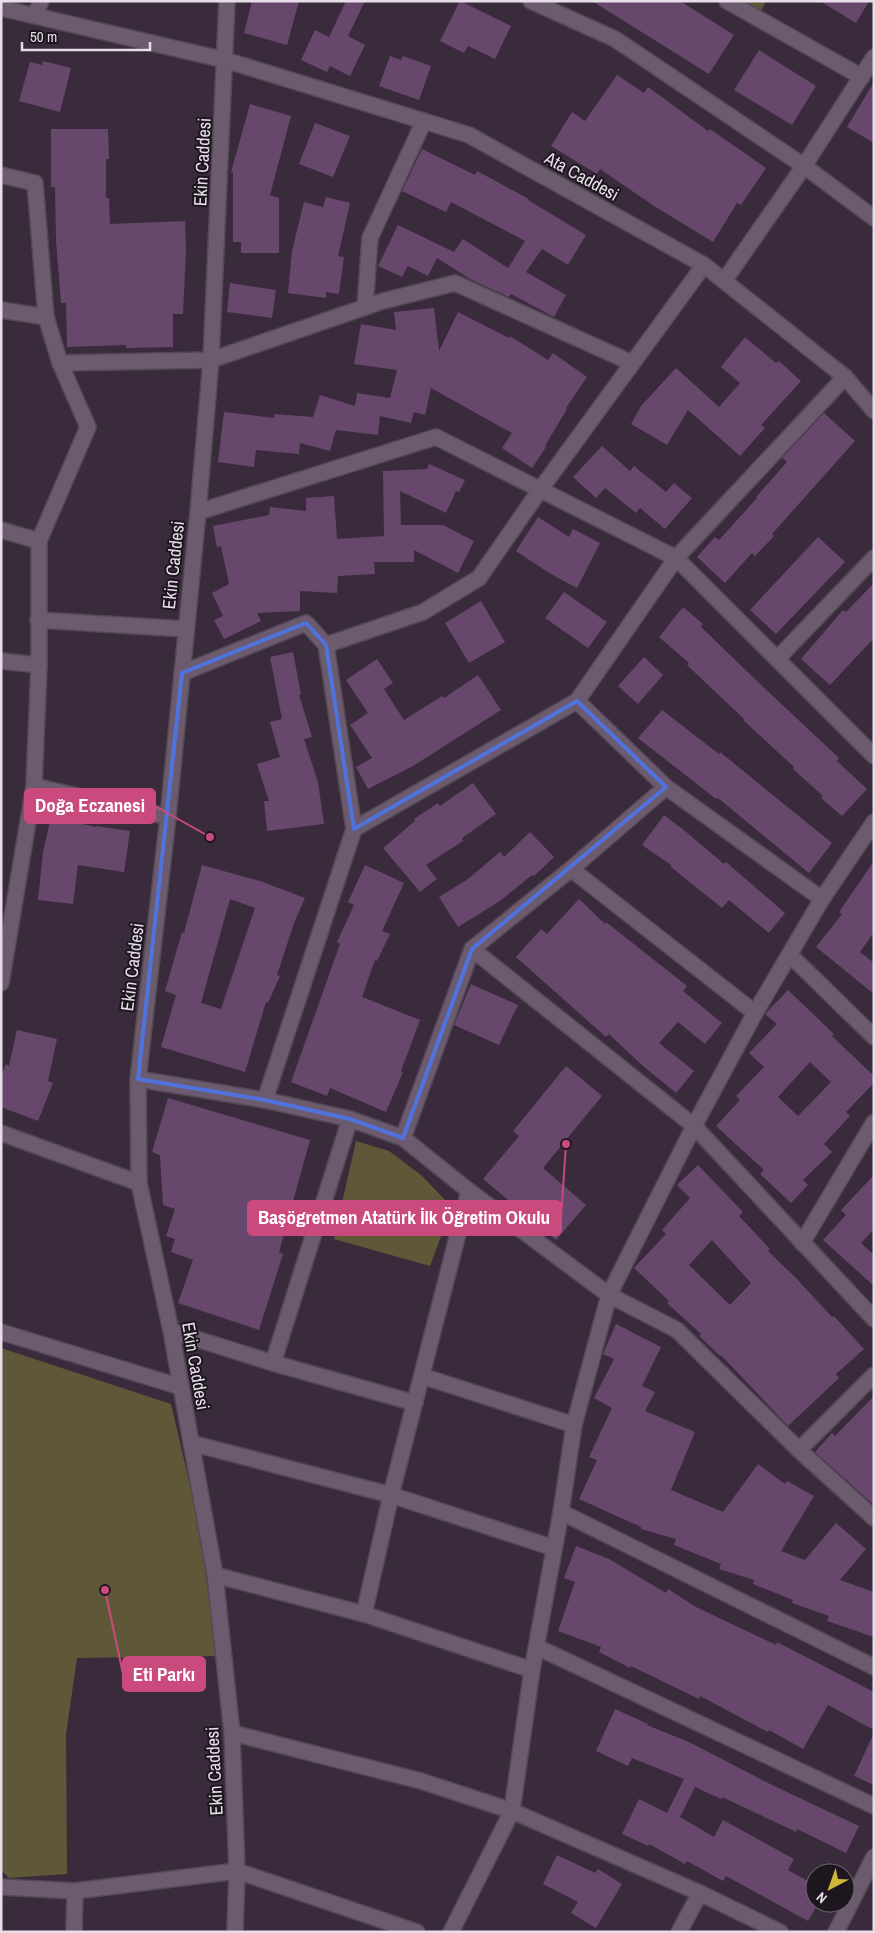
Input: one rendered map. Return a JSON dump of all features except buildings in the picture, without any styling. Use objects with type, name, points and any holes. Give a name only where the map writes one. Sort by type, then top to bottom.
[{"type":"street","points":[[35,16],[41,1]]},
{"type":"street","name":"Ekin Caddesi","points":[[227,1],[211,360],[168,817],[138,1078],[139,1183],[171,1331],[215,1576],[232,1733],[237,1871],[235,1932]]},
{"type":"street","points":[[532,1],[615,39],[804,166],[874,218]]},
{"type":"street","points":[[727,1],[862,77]]},
{"type":"street","name":"Ata Caddesi","points":[[2,11],[35,16],[225,60],[469,135],[704,265],[845,377],[874,411]]},
{"type":"street","points":[[724,281],[804,166],[874,57]]},
{"type":"street","points":[[365,307],[370,238],[424,121]]},
{"type":"street","points":[[1,175],[35,183],[46,317],[60,363],[88,427],[39,541],[39,665],[34,786],[3,961],[1,983]]},
{"type":"street","points":[[326,645],[423,612],[479,578],[540,490],[704,265]]},
{"type":"street","points":[[60,363],[211,360],[383,301],[456,283],[632,364]]},
{"type":"street","points":[[1,310],[46,317]]},
{"type":"street","points":[[354,829],[577,701],[676,558],[845,377]]},
{"type":"street","points":[[198,512],[436,438],[676,558],[874,756]]},
{"type":"street","points":[[1,530],[39,541]]},
{"type":"street","points":[[777,659],[874,558]]},
{"type":"street","points":[[38,620],[185,629]]},
{"type":"street","points":[[182,673],[306,623],[326,645],[354,829],[265,1100]]},
{"type":"street","points":[[1,661],[39,665]]},
{"type":"street","points":[[577,701],[666,787],[822,899]]},
{"type":"street","points":[[34,786],[168,817]]},
{"type":"street","points":[[403,1138],[472,949],[571,869],[666,787]]},
{"type":"street","points":[[451,1932],[512,1811],[532,1670],[561,1512],[574,1424],[609,1295],[694,1126],[755,1013],[822,899],[874,822]]},
{"type":"street","points":[[571,869],[755,1013]]},
{"type":"street","points":[[472,949],[694,1126],[874,1319]]},
{"type":"street","points":[[790,955],[874,1037]]},
{"type":"street","points":[[138,1078],[265,1100],[350,1119],[403,1138],[469,1191],[609,1295],[677,1330],[799,1450],[874,1518]]},
{"type":"street","points":[[273,1364],[350,1119]]},
{"type":"street","points":[[802,1242],[874,1122]]},
{"type":"street","points":[[1,1133],[139,1183]]},
{"type":"street","points":[[364,1614],[391,1495],[469,1191]]},
{"type":"street","points":[[171,1331],[273,1364],[415,1403]]},
{"type":"street","points":[[1,1332],[181,1387]]},
{"type":"street","points":[[799,1450],[874,1375]]},
{"type":"street","points":[[422,1376],[574,1424]]},
{"type":"street","points":[[191,1443],[391,1495],[554,1548]]},
{"type":"street","points":[[561,1512],[874,1667]]},
{"type":"street","points":[[215,1576],[364,1614],[532,1670]]},
{"type":"street","points":[[537,1647],[874,1806]]},
{"type":"street","points":[[232,1733],[421,1782],[512,1811],[700,1893],[780,1932]]},
{"type":"street","points":[[836,1932],[874,1857]]},
{"type":"street","points":[[1,1887],[75,1891],[237,1871],[417,1932]]},
{"type":"street","points":[[74,1932],[75,1891]]},
{"type":"street","points":[[679,1932],[700,1893]]},
{"type":"highlighted area","points":[[306,623],[326,645],[354,829],[577,701],[666,787],[472,949],[403,1138],[350,1119],[265,1100],[138,1079],[182,673]]},
{"type":"shaded area","points":[[739,1],[766,1],[760,13]]},
{"type":"shaded area","points":[[356,1141],[389,1151],[421,1175],[452,1207],[430,1266],[334,1239]]},
{"type":"shaded area","points":[[1,1348],[171,1404],[199,1524],[217,1656],[77,1658],[66,1734],[67,1874],[9,1878],[1,1870]]},
{"type":"place","name":"Doğa Eczanesi","points":[[210,837]]},
{"type":"place","name":"Başögretmen Atatürk İlk Öğretim Okulu","points":[[566,1144]]},
{"type":"place","name":"Eti Parkı","points":[[105,1590]]}]
